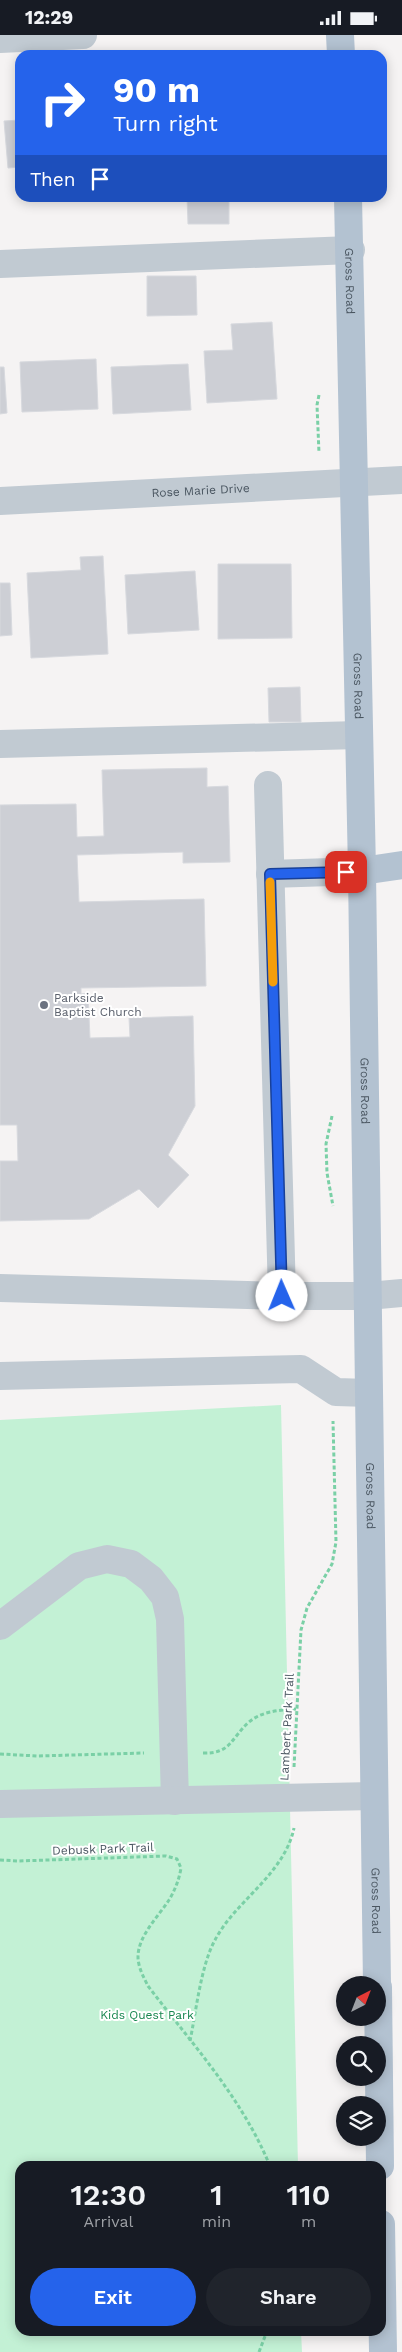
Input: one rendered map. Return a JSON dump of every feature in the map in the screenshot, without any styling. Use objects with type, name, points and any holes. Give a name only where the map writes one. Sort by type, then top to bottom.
[{"type":"main road","points":[[340,35],[341,50]]},
{"type":"main road","name":"Gross Road","points":[[348,202],[351,251],[362,871],[378,1976]]},
{"type":"main road","points":[[362,871],[402,865]]},
{"type":"main road","name":"Gross Road","points":[[378,2026],[380,2161]]},
{"type":"main road","points":[[386,2173],[402,2172]]},
{"type":"main road","points":[[383,2336],[383,2352]]},
{"type":"street","points":[[0,39],[83,35]]},
{"type":"street","points":[[0,264],[351,251]]},
{"type":"street","name":"Rose Marie Drive","points":[[0,501],[402,480]]},
{"type":"street","points":[[0,744],[359,735]]},
{"type":"street","points":[[268,785],[282,1296]]},
{"type":"street","points":[[270,874],[362,871]]},
{"type":"street","points":[[0,1288],[282,1296],[368,1296],[402,1293]]},
{"type":"street","points":[[0,1376],[301,1369],[336,1392],[369,1393]]},
{"type":"street","points":[[0,1626],[80,1566],[107,1559],[131,1564],[151,1579],[165,1597],[170,1619],[174,1801]]},
{"type":"street","points":[[0,1803],[374,1796]]},
{"type":"path","name":"Lambert Park Trail","points":[[190,2041],[208,1954],[224,1926],[257,1889],[286,1850],[295,1821],[294,1798],[300,1630],[306,1608],[332,1564],[336,1542],[333,1407],[336,1392]]},
{"type":"path","points":[[0,1754],[37,1756],[173,1752],[213,1753],[227,1748],[248,1723],[257,1716],[276,1711],[297,1709]]},
{"type":"path","name":"Debusk Park Trail","points":[[0,1860],[166,1856],[177,1859],[181,1868],[178,1882],[170,1899],[146,1933],[139,1948],[138,1959],[148,1987],[213,2068],[258,2137],[268,2161]]},
{"type":"path","points":[[258,2352],[264,2336]]},
{"type":"green space","name":"Kids Quest Park","points":[[281,1405],[298,2161],[15,2161],[15,2336],[301,2336],[302,2352],[0,2352],[0,1420]]},
{"type":"building","points":[[15,120],[15,167],[8,168],[4,121]]},
{"type":"building","points":[[187,202],[229,202],[229,224],[188,224]]},
{"type":"building","points":[[147,276],[196,276],[197,315],[147,316]]},
{"type":"building","points":[[272,322],[277,399],[207,403],[204,351],[233,350],[231,324]]},
{"type":"building","points":[[96,359],[98,409],[22,412],[20,362]]},
{"type":"building","points":[[188,364],[191,410],[113,414],[111,367]]},
{"type":"building","points":[[0,367],[4,367],[7,413],[0,414]]},
{"type":"building","points":[[103,556],[108,654],[31,658],[27,573],[81,570],[80,557]]},
{"type":"building","points":[[218,564],[291,564],[292,638],[218,639]]},
{"type":"building","points":[[195,571],[199,630],[128,634],[125,575]]},
{"type":"building","points":[[0,583],[10,583],[12,635],[0,636]]},
{"type":"building","points":[[300,687],[301,722],[269,722],[268,688]]},
{"type":"building","name":"Parkside Baptist Church","points":[[207,768],[207,787],[228,786],[230,862],[183,863],[183,852],[77,855],[79,902],[204,899],[206,986],[81,988],[81,994],[88,993],[90,1038],[130,1037],[129,1018],[193,1016],[195,1106],[168,1155],[189,1175],[158,1208],[139,1189],[89,1219],[0,1221],[0,1161],[18,1161],[17,1125],[0,1125],[0,805],[76,804],[77,837],[104,836],[102,770]]},
{"type":"slow traffic","points":[[270,882],[273,982]]},
{"type":"place","name":"Parkside Baptist Church","points":[[44,1005]]},
{"type":"route","points":[[282,1296],[270,874],[346,872]]}]
